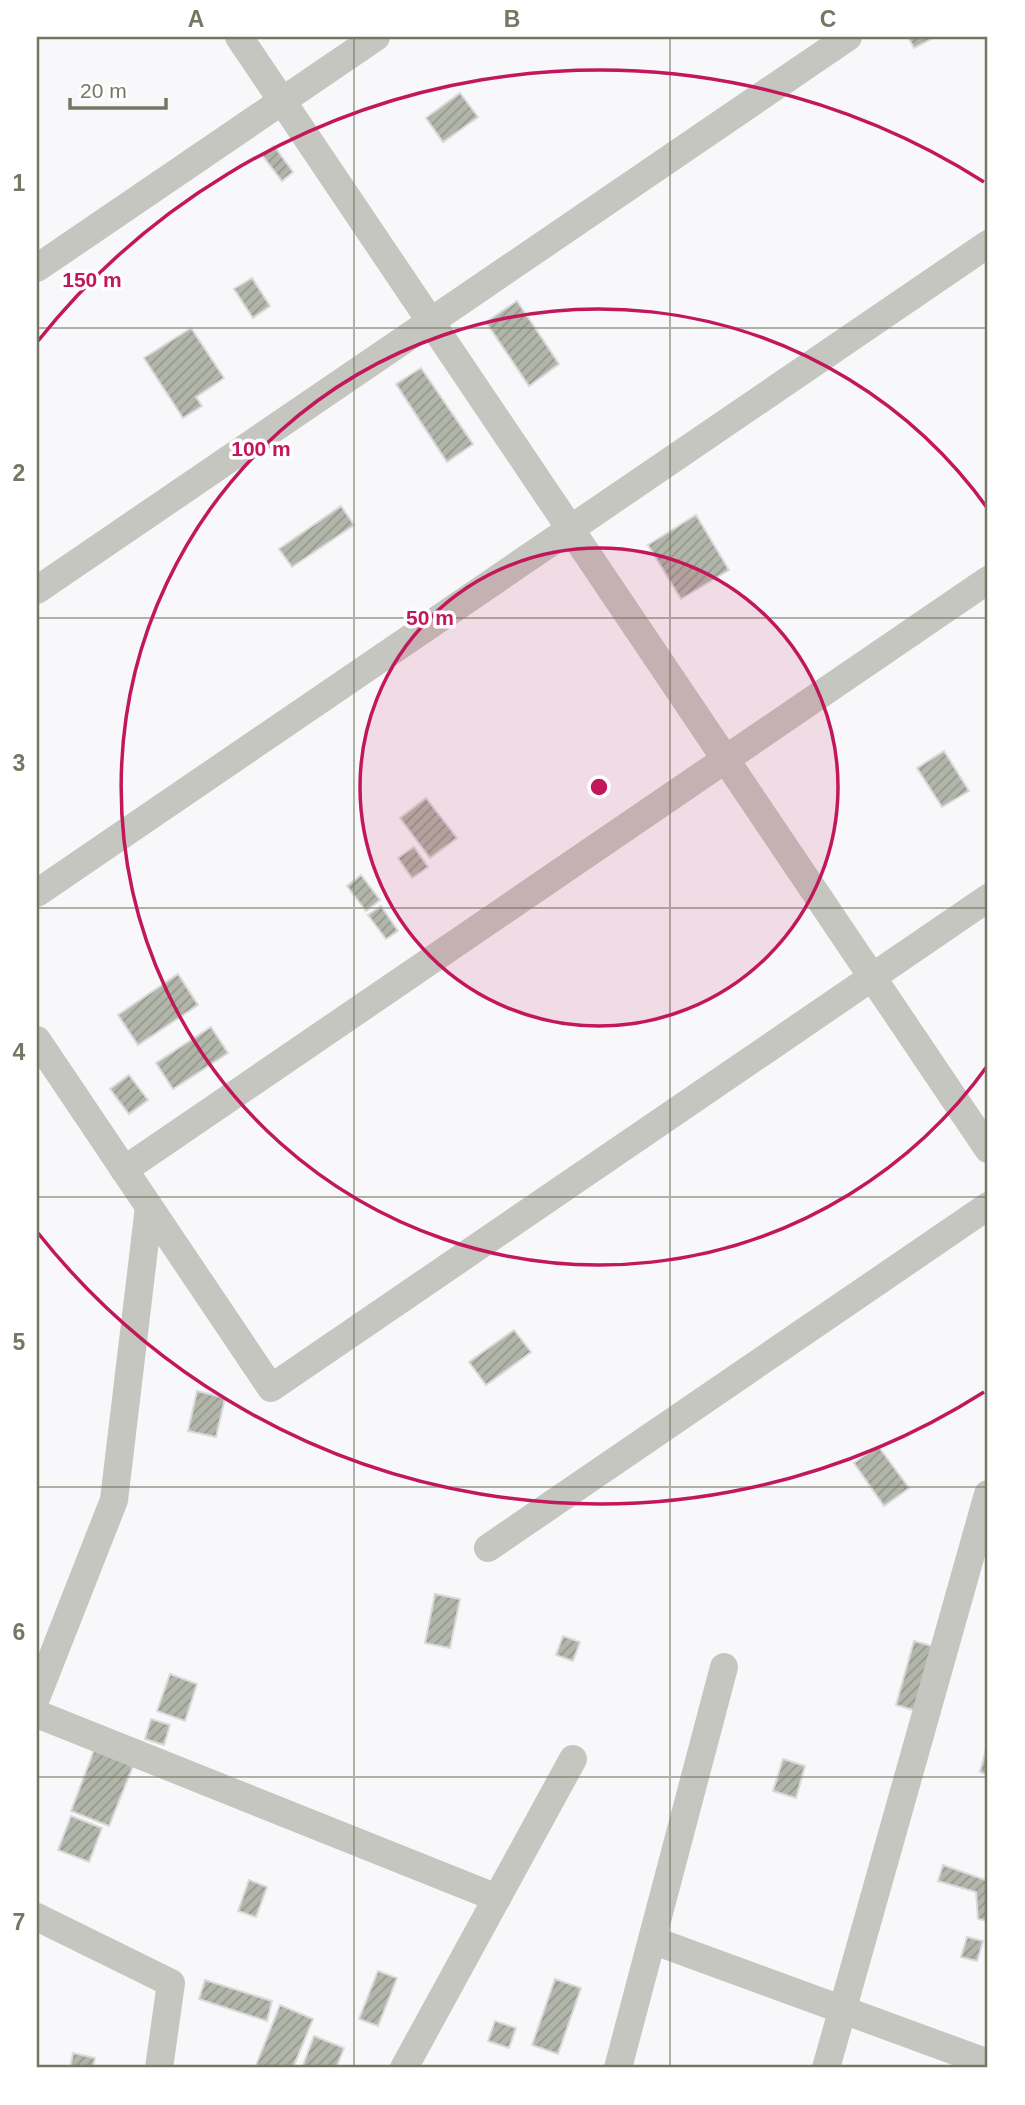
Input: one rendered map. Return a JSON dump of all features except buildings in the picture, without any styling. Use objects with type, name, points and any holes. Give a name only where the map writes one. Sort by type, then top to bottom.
[{"type":"street","points":[[239,37],[988,1149]]},
{"type":"street","points":[[37,268],[376,37]]},
{"type":"street","points":[[37,590],[848,37]]},
{"type":"street","points":[[37,893],[988,244]]},
{"type":"street","points":[[124,1170],[988,580]]},
{"type":"street","points":[[37,1040],[271,1388],[988,898]]},
{"type":"street","points":[[488,1548],[988,1206]]},
{"type":"street","points":[[37,1696],[114,1500],[149,1207]]},
{"type":"street","points":[[826,2068],[988,1494]]},
{"type":"street","points":[[618,2068],[724,1667]]},
{"type":"street","points":[[37,1714],[497,1898]]},
{"type":"street","points":[[404,2068],[573,1759]]},
{"type":"street","points":[[37,1917],[171,1983],[159,2068]]},
{"type":"street","points":[[652,1940],[988,2063]]}]
